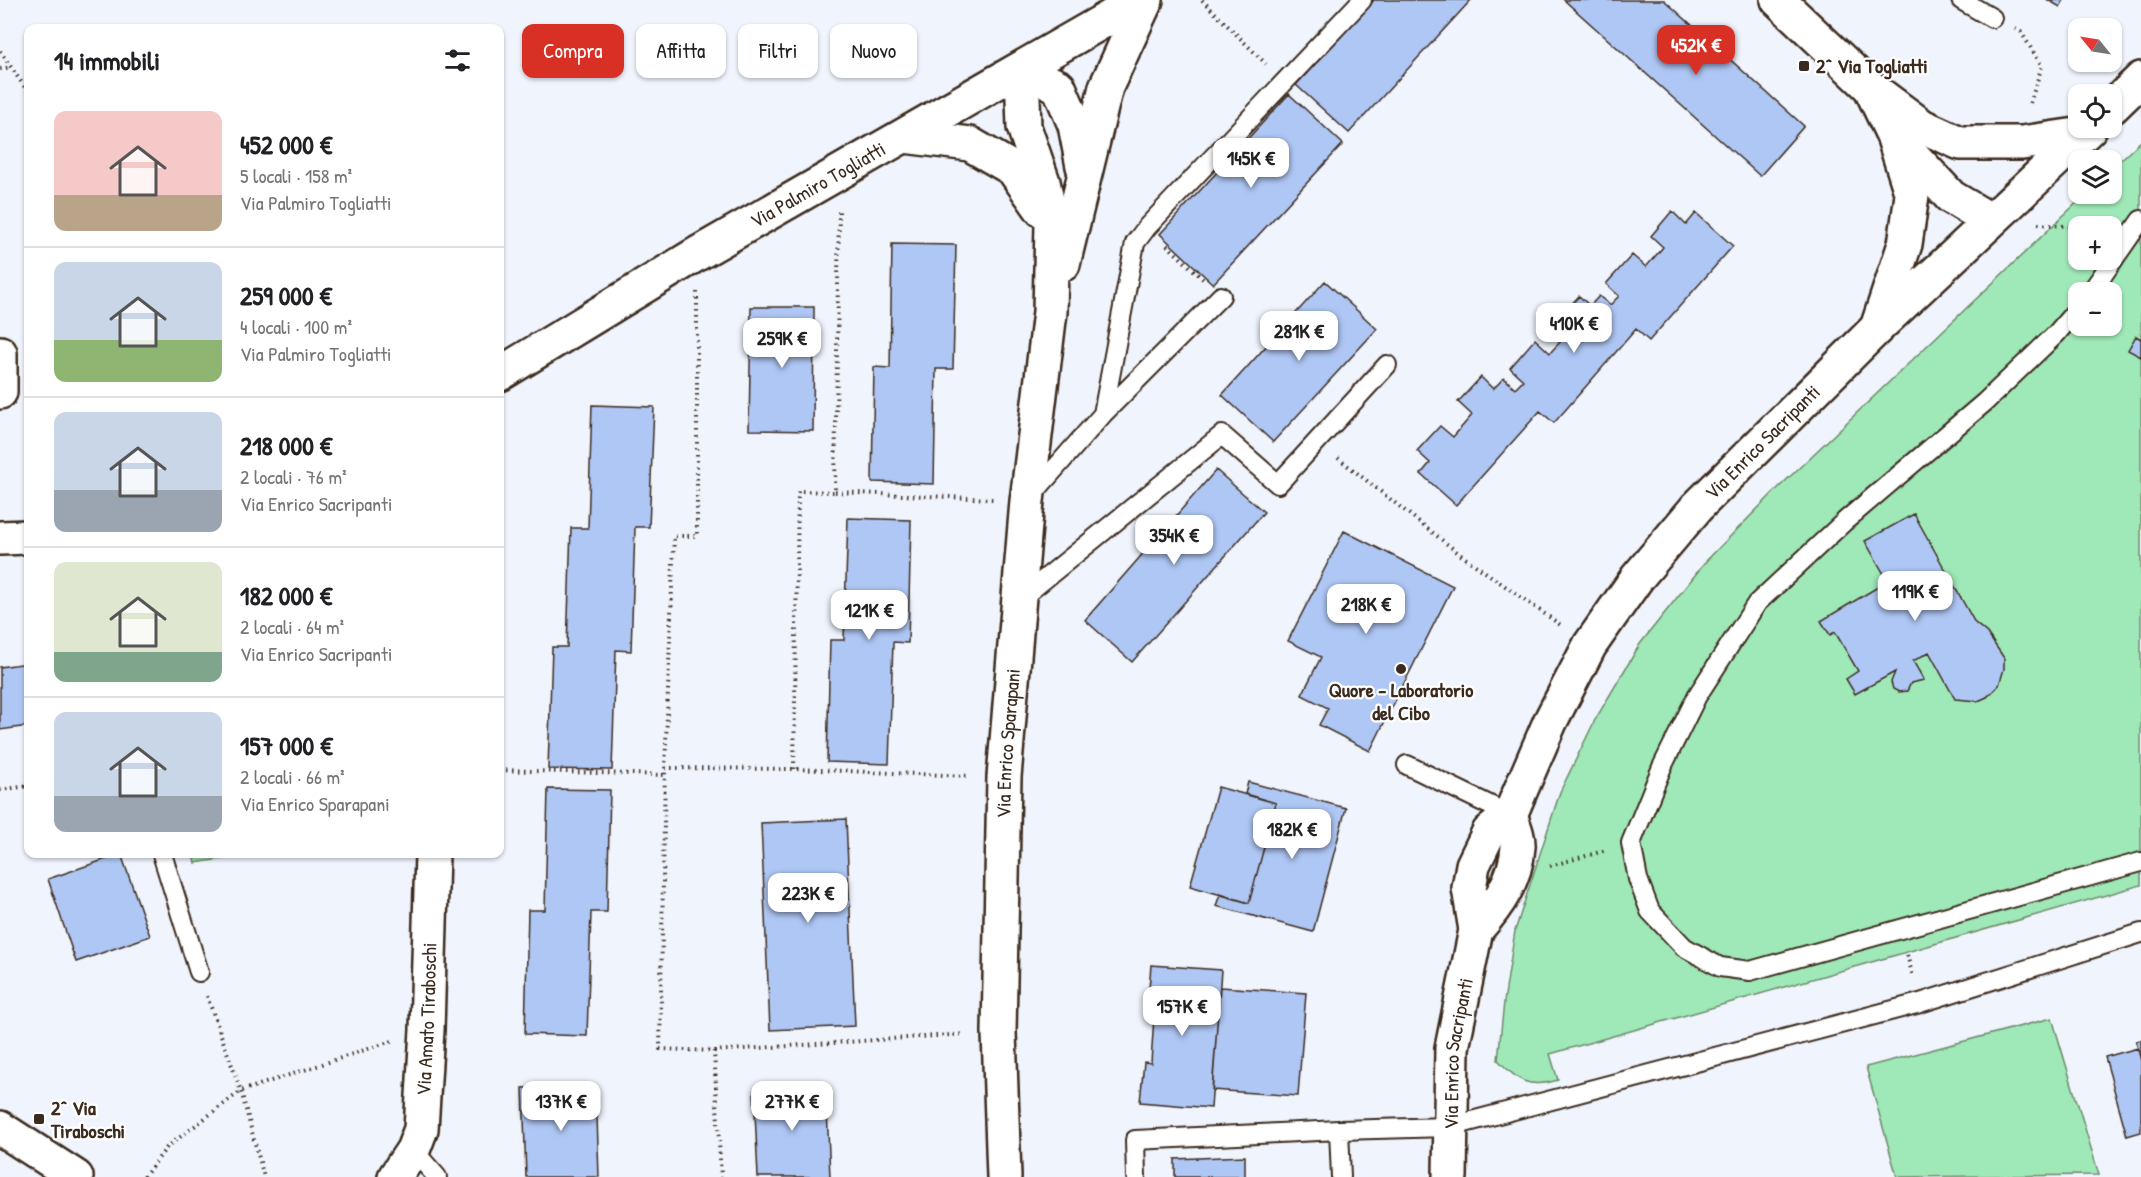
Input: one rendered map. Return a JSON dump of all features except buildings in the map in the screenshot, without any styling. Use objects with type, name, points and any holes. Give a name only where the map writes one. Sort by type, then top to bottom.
[{"type":"street","name":"Via Palmiro Togliatti","points":[[504,372],[697,254],[1140,0]]},
{"type":"street","name":"Via Enrico Sparapani","points":[[1050,312],[1086,178],[1106,87],[1146,0]]},
{"type":"street","points":[[1778,0],[1871,88],[1990,220]]},
{"type":"street","name":"Via Enrico Sparapani","points":[[1004,1177],[999,1032],[1004,777],[1027,501],[1050,312],[1052,224],[1043,182],[1024,128],[1022,69],[1059,87],[1075,125],[1086,178]]},
{"type":"street","points":[[2122,97],[2141,79]]},
{"type":"street","points":[[1907,130],[1960,143],[2022,142],[2068,134]]},
{"type":"street","points":[[1877,328],[1905,244],[1912,195],[1907,130]]},
{"type":"street","points":[[904,136],[970,144],[1013,169],[1052,224]]},
{"type":"street","name":"Via Enrico Sacripanti","points":[[1450,1177],[1452,1048],[1476,930],[1469,888],[1473,865],[1489,832],[1510,815],[1550,722],[1590,645],[1636,578],[1697,507],[1877,328],[2079,138]]},
{"type":"street","points":[[0,353],[0,392]]},
{"type":"street","points":[[0,538],[24,537]]},
{"type":"street","points":[[1476,930],[1501,902],[1510,878],[1519,846],[1510,815]]},
{"type":"street","name":"Via Amato Tiraboschi","points":[[395,1177],[413,1150],[421,1129],[427,1030],[432,858]]},
{"type":"street","points":[[0,1128],[76,1177]]},
{"type":"lane","points":[[1103,414],[1135,243],[1147,227],[1286,83],[1362,0]]},
{"type":"lane","points":[[1961,0],[1992,18]]},
{"type":"lane","points":[[2098,282],[2141,220]]},
{"type":"lane","points":[[1027,501],[1103,414],[1221,296]]},
{"type":"lane","points":[[2068,320],[1985,402],[1845,521],[1757,603],[1697,696],[1662,767],[1631,843],[1638,879],[1650,911],[1684,947],[1720,967],[1750,971],[2141,862]]},
{"type":"lane","points":[[1020,599],[1222,435],[1278,484],[1387,365]]},
{"type":"lane","points":[[1407,765],[1510,815]]},
{"type":"lane","points":[[163,858],[199,972]]},
{"type":"lane","points":[[1136,1177],[1135,1140],[1449,1127],[1920,1003],[2141,933]]},
{"type":"lane","points":[[1339,1130],[1341,1177]]},
{"type":"lane","points":[[413,1150],[437,1177]]},
{"type":"path","points":[[1202,0],[1286,83]]},
{"type":"path","points":[[1992,18],[2021,32],[2042,66],[2029,107]]},
{"type":"path","points":[[0,51],[24,86]]},
{"type":"path","points":[[0,69],[11,67]]},
{"type":"path","points":[[835,492],[840,174]]},
{"type":"path","points":[[1147,227],[1221,296]]},
{"type":"path","points":[[697,254],[697,536],[675,536],[665,768],[660,1049],[714,1051],[999,1032]]},
{"type":"path","points":[[1316,440],[1461,555],[1590,645]]},
{"type":"path","points":[[794,769],[798,491],[928,494],[1027,501]]},
{"type":"path","points":[[665,768],[794,769],[1004,777]]},
{"type":"path","points":[[504,770],[665,775]]},
{"type":"path","points":[[0,790],[24,787]]},
{"type":"path","points":[[1510,878],[1631,843]]},
{"type":"path","points":[[1899,928],[1920,1003]]},
{"type":"path","points":[[199,972],[241,1090],[264,1177]]},
{"type":"path","points":[[144,1177],[167,1147],[241,1090],[427,1030]]},
{"type":"path","points":[[714,1051],[721,1177]]},
{"type":"green space","points":[[2141,141],[2141,885],[1550,1054],[1558,1080],[1539,1084],[1524,1081],[1498,1060],[1504,1002],[1515,931],[1560,792],[1595,720],[1640,644],[1707,560],[1775,491],[2076,204],[2122,204],[2122,159]]},
{"type":"green space","points":[[194,858],[228,858],[195,863]]},
{"type":"green space","points":[[2052,1018],[2099,1175],[1897,1177],[1866,1067]]},
{"type":"place","name":"2^ Via Togliatti","points":[[1804,66]]},
{"type":"place","name":"Quore - Laboratorio del Cibo","points":[[1401,669]]},
{"type":"place","name":"2^ Via Tiraboschi","points":[[39,1119]]}]
